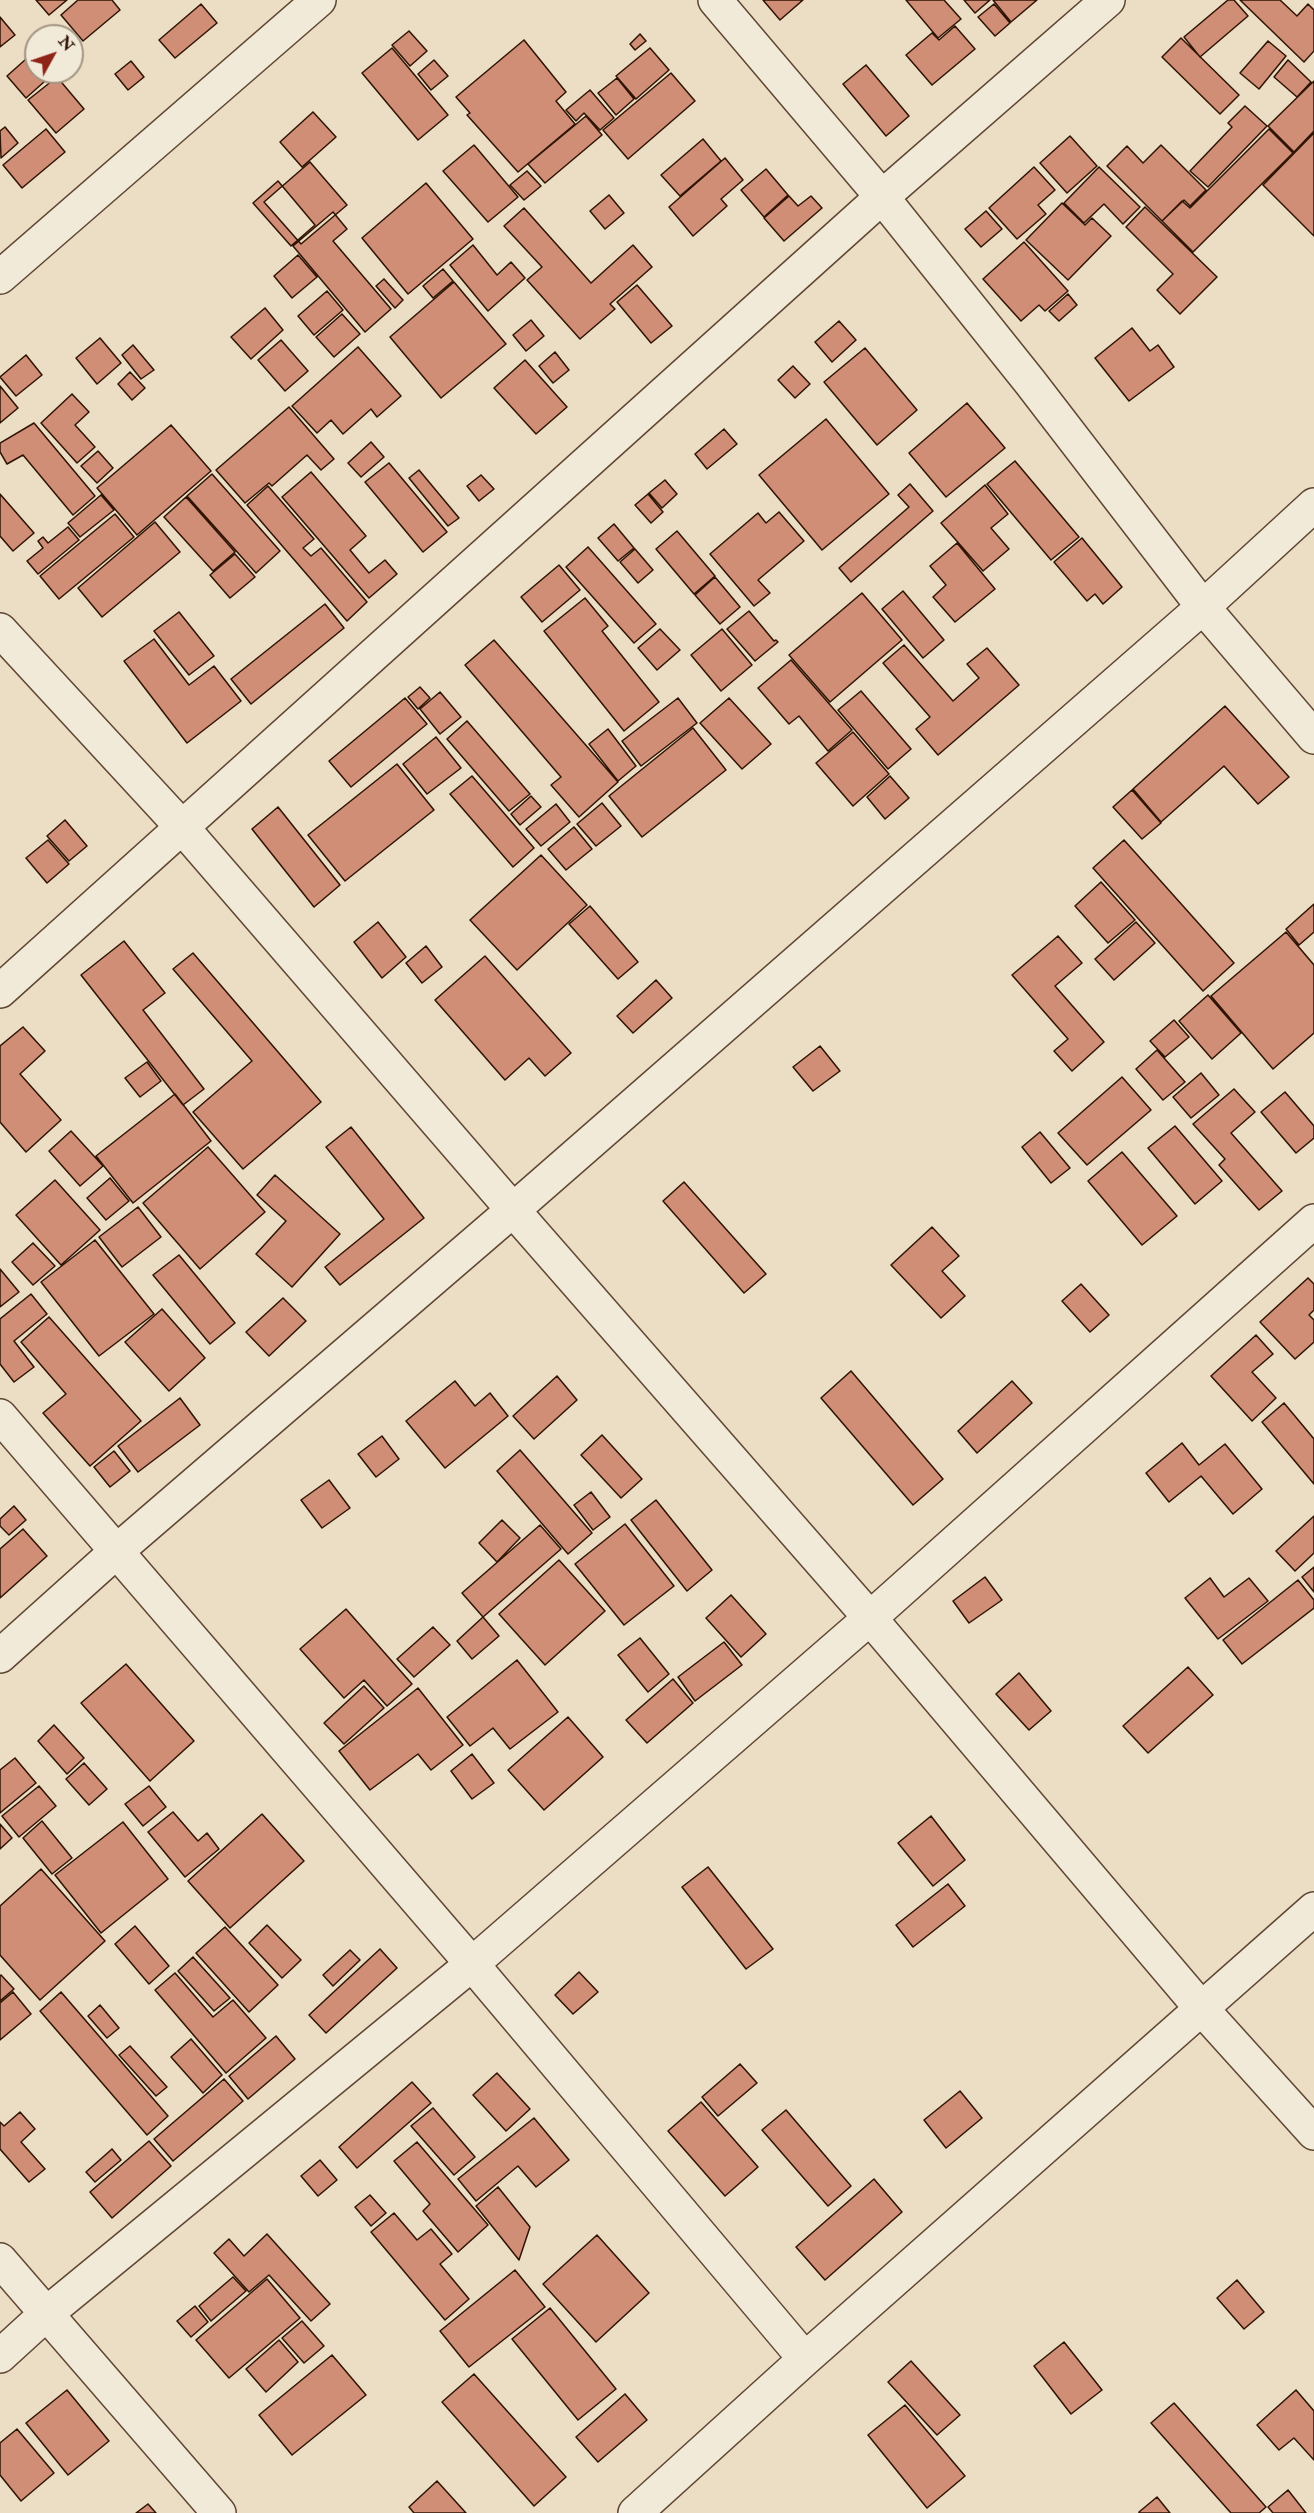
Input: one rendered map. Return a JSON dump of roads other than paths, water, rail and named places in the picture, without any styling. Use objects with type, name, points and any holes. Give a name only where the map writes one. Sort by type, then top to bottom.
[{"type":"street","points":[[0,277],[319,0]]},
{"type":"street","points":[[715,0],[882,197],[1030,382],[1203,607],[1314,737]]},
{"type":"street","points":[[0,990],[882,197],[1108,0]]},
{"type":"street","points":[[0,1656],[118,1550],[513,1210],[1203,607],[1314,505]]},
{"type":"street","points":[[0,630],[181,826],[870,1618],[1201,2008],[1314,2133]]},
{"type":"street","points":[[0,2356],[46,2314],[471,1964],[870,1618],[1314,1221]]},
{"type":"street","points":[[0,1416],[118,1550],[805,2359]]},
{"type":"street","points":[[635,2513],[805,2359],[1314,1909]]},
{"type":"street","points":[[0,2260],[219,2513]]}]
